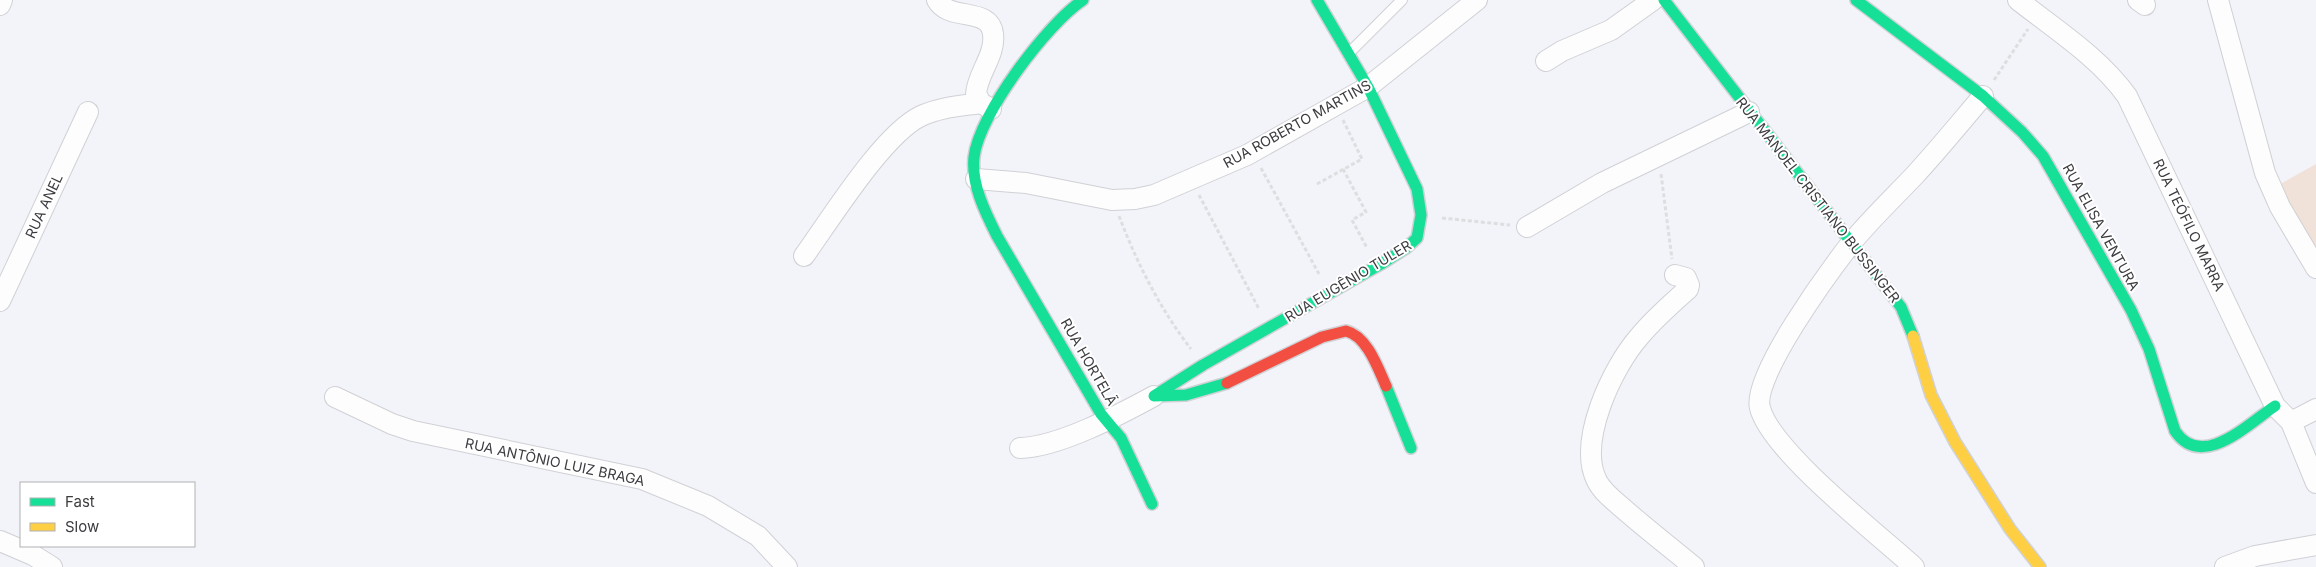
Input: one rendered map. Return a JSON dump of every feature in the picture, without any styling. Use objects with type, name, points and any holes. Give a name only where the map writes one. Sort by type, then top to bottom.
[{"type":"street","points":[[0,5],[2,0]]},
{"type":"street","points":[[937,0],[946,10],[953,13],[980,17],[985,20],[993,34],[992,46],[976,89],[976,94],[987,107]]},
{"type":"street","name":"RUA HORTELÃ","points":[[1082,0],[1053,25],[987,107],[973,162],[987,216],[997,236],[1106,421],[1121,438],[1152,504]]},
{"type":"street","points":[[1317,0],[1368,87],[1414,177],[1422,216]]},
{"type":"street","name":"RUA ROBERTO MARTINS","points":[[976,179],[1026,183],[1112,200],[1135,199],[1154,194],[1252,152],[1368,87],[1477,0]]},
{"type":"street","points":[[1546,61],[1562,51],[1611,30],[1653,0]]},
{"type":"street","name":"RUA MANOEL CRISTIANO BUSSINGER","points":[[1664,0],[1748,112],[1852,242],[1901,307],[1911,330],[1930,395],[1956,442],[2010,529],[2040,567]]},
{"type":"street","name":"RUA ELISA VENTURA","points":[[1856,0],[1983,96],[2022,132],[2043,156],[2131,310],[2149,349],[2175,431],[2183,441],[2188,445],[2204,448],[2229,438],[2275,406]]},
{"type":"street","name":"RUA TEÓFILO MARRA","points":[[2018,0],[2113,76],[2127,96],[2275,406],[2291,422],[2316,483]]},
{"type":"street","points":[[2218,0],[2265,173],[2280,207],[2316,268]]},
{"type":"street","points":[[1914,567],[1810,474],[1774,435],[1759,408],[1763,381],[1779,350],[1852,242],[1983,96]]},
{"type":"street","points":[[804,256],[875,158],[898,132],[919,116],[936,109],[987,107]]},
{"type":"street","name":"RUA ANEL","points":[[0,301],[88,112]]},
{"type":"street","points":[[1526,227],[1602,183],[1748,112]]},
{"type":"street","name":"RUA EUGÊNIO TULER","points":[[1020,448],[1037,448],[1106,421],[1154,396],[1203,365],[1377,266],[1412,243],[1420,228],[1422,216]]},
{"type":"street","points":[[1675,275],[1686,278],[1689,285],[1688,289],[1638,338],[1625,356],[1601,404],[1593,431],[1590,452],[1591,466],[1597,481],[1604,491],[1694,567]]},
{"type":"street","name":"RUA EUGÊNIO TULER","points":[[1154,396],[1173,398],[1233,380],[1265,368],[1311,343],[1347,330],[1357,336],[1384,381],[1412,448]]},
{"type":"street","name":"RUA ANTÔNIO LUIZ BRAGA","points":[[335,396],[392,424],[413,431],[642,479],[708,506],[758,536],[787,567]]},
{"type":"street","points":[[2291,422],[2316,409]]},
{"type":"street","points":[[0,541],[33,561],[52,567]]},
{"type":"street","points":[[2225,567],[2255,556],[2316,544]]},
{"type":"lane","points":[[1348,54],[1402,0]]},
{"type":"path","points":[[1983,96],[2038,16]]},
{"type":"path","points":[[1317,184],[1362,159],[1336,106]]},
{"type":"path","points":[[1252,152],[1329,293]]},
{"type":"path","points":[[1658,155],[1675,275]]},
{"type":"path","points":[[1343,170],[1366,212],[1352,220],[1377,266]]},
{"type":"path","points":[[1190,179],[1268,328]]},
{"type":"path","points":[[1112,200],[1128,242],[1173,326],[1203,365]]},
{"type":"path","points":[[1422,216],[1526,227]]},
{"type":"shaded area","points":[[2316,164],[2316,266],[2273,188]]},
{"type":"traffic: fast","points":[[1083,0],[1051,29],[1017,71],[1001,95],[979,139],[974,157],[975,177],[984,208],[997,236],[1101,414],[1121,438],[1152,504]]},
{"type":"traffic: fast","points":[[1227,383],[1186,395],[1154,396],[1203,365],[1381,264],[1406,248],[1417,238],[1421,215],[1417,189],[1368,87],[1317,0]]},
{"type":"traffic: fast","points":[[1664,0],[1901,307],[1913,336]]},
{"type":"traffic: fast","points":[[1856,0],[1983,96],[2022,132],[2043,156],[2131,310],[2149,349],[2175,431],[2186,442],[2198,446],[2211,445],[2225,440],[2275,406]]},
{"type":"traffic: fast","points":[[1386,386],[1411,448]]},
{"type":"traffic: slow","points":[[1913,336],[1931,395],[1955,442],[2010,529],[2040,567]]},
{"type":"traffic: jam","points":[[1227,383],[1322,337],[1346,331],[1360,339],[1366,346],[1386,386]]}]
